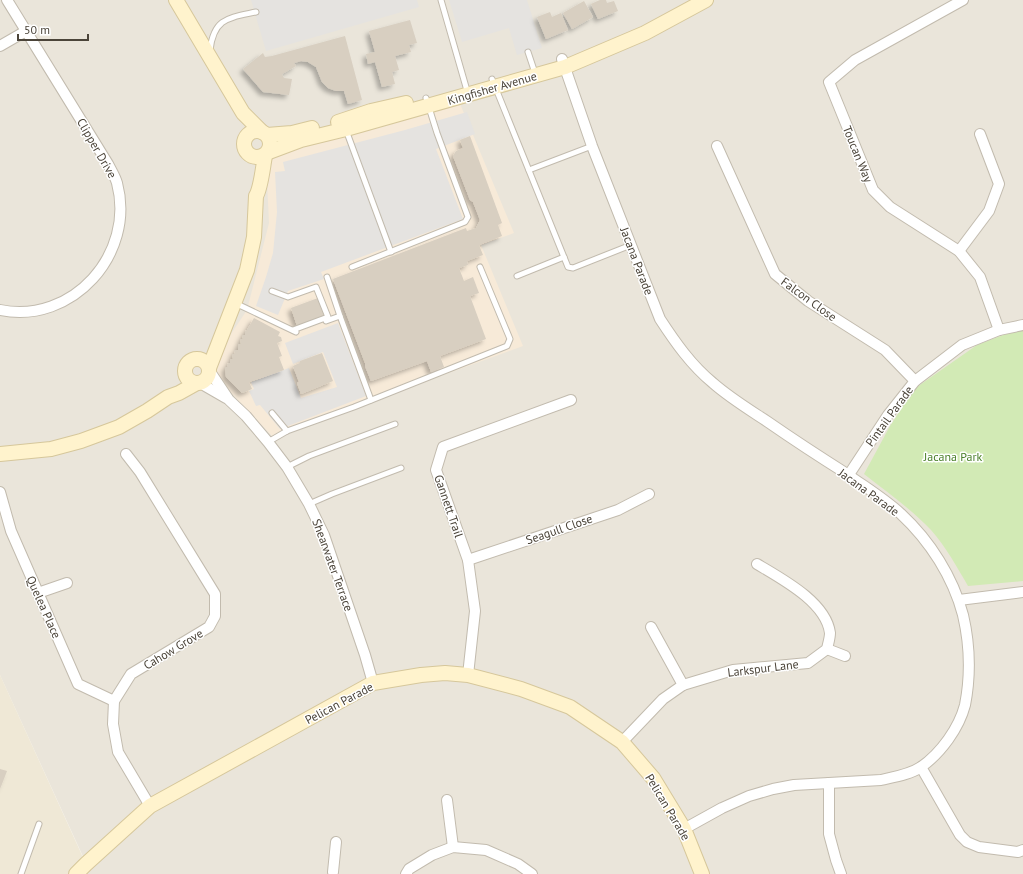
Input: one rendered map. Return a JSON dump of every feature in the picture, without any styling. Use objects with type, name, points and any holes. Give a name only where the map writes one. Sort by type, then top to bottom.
[{"type":"street","name":"Clipper Drive","points":[[0,310],[21,312],[43,309],[68,300],[85,288],[99,271],[111,252],[118,234],[120,217],[120,199],[116,182],[108,164],[7,0]]},
{"type":"street","points":[[0,454],[51,449],[82,441],[119,427],[168,397],[180,393],[205,380],[208,376],[206,366],[244,281],[251,255],[254,237],[256,196],[259,191],[261,173],[270,141],[264,133],[243,113],[176,0]]},
{"type":"street","name":"Kingfisher Avenue","points":[[564,63],[657,18],[690,0]]},
{"type":"street","name":"Kingfisher Avenue","points":[[267,154],[301,140],[345,125],[564,63],[645,33],[706,0]]},
{"type":"street","name":"Toucan Way","points":[[963,0],[855,60],[829,82],[873,190],[890,207],[959,251],[980,277],[999,330]]},
{"type":"street","points":[[0,46],[26,31]]},
{"type":"street","name":"Jacana Parade","points":[[564,63],[592,146],[660,319],[683,353],[712,382],[737,402],[878,496],[901,514],[925,540],[947,574],[959,600],[967,632],[970,657],[969,680],[964,709],[957,725],[946,742],[921,767],[895,777],[881,780],[794,785],[774,789],[749,796],[722,808],[684,829]]},
{"type":"street","points":[[243,113],[248,135]]},
{"type":"street","name":"Kingfisher Avenue","points":[[264,133],[292,133],[345,125]]},
{"type":"street","points":[[256,196],[252,189],[252,169],[250,156],[245,150],[244,146],[245,138],[252,132],[257,131],[264,133]]},
{"type":"street","points":[[959,251],[989,211],[999,184],[980,134]]},
{"type":"street","name":"Falcon Close","points":[[717,146],[775,274],[808,300],[885,350],[915,381]]},
{"type":"street","points":[[250,156],[260,158],[267,154]]},
{"type":"street","name":"Pintail Parade","points":[[848,476],[888,415],[915,381],[962,345],[999,330],[1023,325]]},
{"type":"street","points":[[168,397],[186,374],[188,364],[193,360],[206,366]]},
{"type":"street","name":"Shearwater Terrace","points":[[206,366],[229,400],[268,442],[287,467],[309,504],[324,535],[365,655],[373,683]]},
{"type":"street","points":[[186,374],[188,379],[192,382],[199,383]]},
{"type":"street","name":"Shearwater Terrace","points":[[199,383],[229,400]]},
{"type":"street","name":"Gannett Trail","points":[[468,676],[475,611],[468,560],[436,470],[443,447],[571,400]]},
{"type":"street","name":"Cahow Grove","points":[[126,454],[140,472],[215,594],[215,616],[209,627],[131,674],[114,701],[113,724],[118,752],[150,806]]},
{"type":"street","name":"Quelea Place","points":[[0,492],[11,531],[78,684],[114,701]]},
{"type":"street","name":"Seagull Close","points":[[468,560],[618,510],[649,494]]},
{"type":"street","points":[[757,564],[804,594],[822,612],[830,634],[827,649],[845,656]]},
{"type":"street","points":[[38,593],[67,583]]},
{"type":"street","points":[[959,600],[1023,592]]},
{"type":"street","points":[[651,627],[683,685]]},
{"type":"street","name":"Larkspur Lane","points":[[622,742],[664,699],[683,685],[733,670],[808,663],[827,649]]},
{"type":"street","name":"Pelican Parade","points":[[76,874],[150,806],[373,683],[421,675],[445,674],[468,676],[521,689],[570,706],[622,742],[653,778],[684,829],[702,874]]},
{"type":"street","points":[[921,767],[960,835],[967,842],[979,847],[1018,852],[1023,850]]},
{"type":"street","points":[[829,783],[830,834],[841,874]]},
{"type":"street","points":[[447,800],[452,847]]},
{"type":"street","points":[[331,873],[336,842]]},
{"type":"street","points":[[406,874],[410,869],[432,855],[452,847],[486,850],[518,864],[532,874]]},
{"type":"lane","points":[[441,0],[467,90]]},
{"type":"lane","points":[[209,54],[212,37],[219,24],[232,18],[256,12]]},
{"type":"lane","points":[[528,52],[535,71]]},
{"type":"lane","points":[[494,83],[568,267],[573,268],[631,245]]},
{"type":"lane","points":[[352,267],[465,222],[468,217],[427,102]]},
{"type":"lane","points":[[345,125],[391,252]]},
{"type":"lane","points":[[529,170],[592,146]]},
{"type":"lane","points":[[517,276],[564,257]]},
{"type":"lane","points":[[268,442],[287,431],[371,400],[507,346],[510,339],[480,267]]},
{"type":"lane","points":[[327,277],[371,400]]},
{"type":"lane","points":[[272,291],[288,297],[316,287],[328,317],[293,330]]},
{"type":"lane","points":[[235,303],[298,332],[340,316]]},
{"type":"lane","points":[[272,413],[287,431]]},
{"type":"lane","points":[[287,467],[309,456],[395,424]]},
{"type":"lane","points":[[309,504],[401,468]]},
{"type":"lane","points":[[21,874],[39,824]]},
{"type":"shaded area","points":[[0,0],[1023,0],[1023,874],[79,874],[86,863],[0,675]]},
{"type":"shaded area","points":[[251,0],[417,0],[419,7],[266,51]]},
{"type":"shaded area","points":[[449,0],[527,0],[542,48],[517,55],[509,28],[462,42]]},
{"type":"shaded area","points":[[458,99],[514,233],[481,245],[523,346],[273,437],[217,378],[215,358],[247,310],[269,223],[266,159]]},
{"type":"shaded area","points":[[467,112],[475,134],[436,149],[463,219],[321,272],[324,279],[288,291],[278,315],[256,306],[273,253],[277,212],[275,172],[285,171],[283,162]]},
{"type":"shaded area","points":[[338,323],[366,396],[280,429],[260,405],[256,406],[249,391],[254,389],[251,382],[289,368],[301,398],[337,387],[323,352],[293,364],[285,343]]},
{"type":"shaded area","points":[[0,675],[86,864],[79,874],[0,874]]},
{"type":"green space","name":"Jacana Park","points":[[1023,330],[1023,581],[968,586],[946,550],[931,530],[907,508],[864,474],[890,426],[914,389],[977,345],[1011,332]]},
{"type":"building","points":[[600,0],[606,0],[607,3],[614,1],[618,11],[598,19],[591,4]]},
{"type":"building","points":[[584,1],[593,17],[572,29],[563,13]]},
{"type":"building","points":[[550,12],[552,17],[561,13],[568,30],[546,39],[537,17]]},
{"type":"building","points":[[410,20],[417,43],[409,45],[411,52],[395,56],[399,70],[392,72],[395,84],[382,87],[375,62],[368,64],[366,54],[375,52],[369,31]]},
{"type":"building","points":[[345,36],[362,100],[348,104],[344,91],[336,91],[328,88],[322,82],[316,67],[308,62],[301,61],[294,63],[296,66],[282,74],[284,78],[292,79],[289,95],[263,92],[243,69],[263,53],[265,57],[272,56]]},
{"type":"building","points":[[470,136],[502,223],[498,225],[502,236],[479,245],[483,255],[467,261],[468,265],[459,268],[464,281],[473,277],[479,293],[470,296],[486,339],[440,356],[444,367],[431,372],[427,361],[371,381],[333,279],[466,228],[467,231],[476,228],[480,220],[473,202],[470,200],[453,156],[456,151],[463,148],[460,140]]},
{"type":"building","points":[[318,298],[325,315],[297,326],[291,308]]},
{"type":"building","points":[[254,318],[280,332],[278,336],[281,337],[282,341],[277,343],[282,356],[279,357],[284,370],[249,382],[252,389],[242,393],[226,377],[225,367],[228,367],[227,364],[230,363],[230,359],[233,359],[232,354],[235,354],[234,350],[238,350],[238,344],[241,344],[240,339],[243,339],[242,335],[245,335],[245,331]]},
{"type":"building","points":[[322,353],[333,381],[301,394],[297,383],[299,382],[293,366],[300,363],[300,361]]},
{"type":"building","points":[[0,769],[7,771],[0,789]]}]
